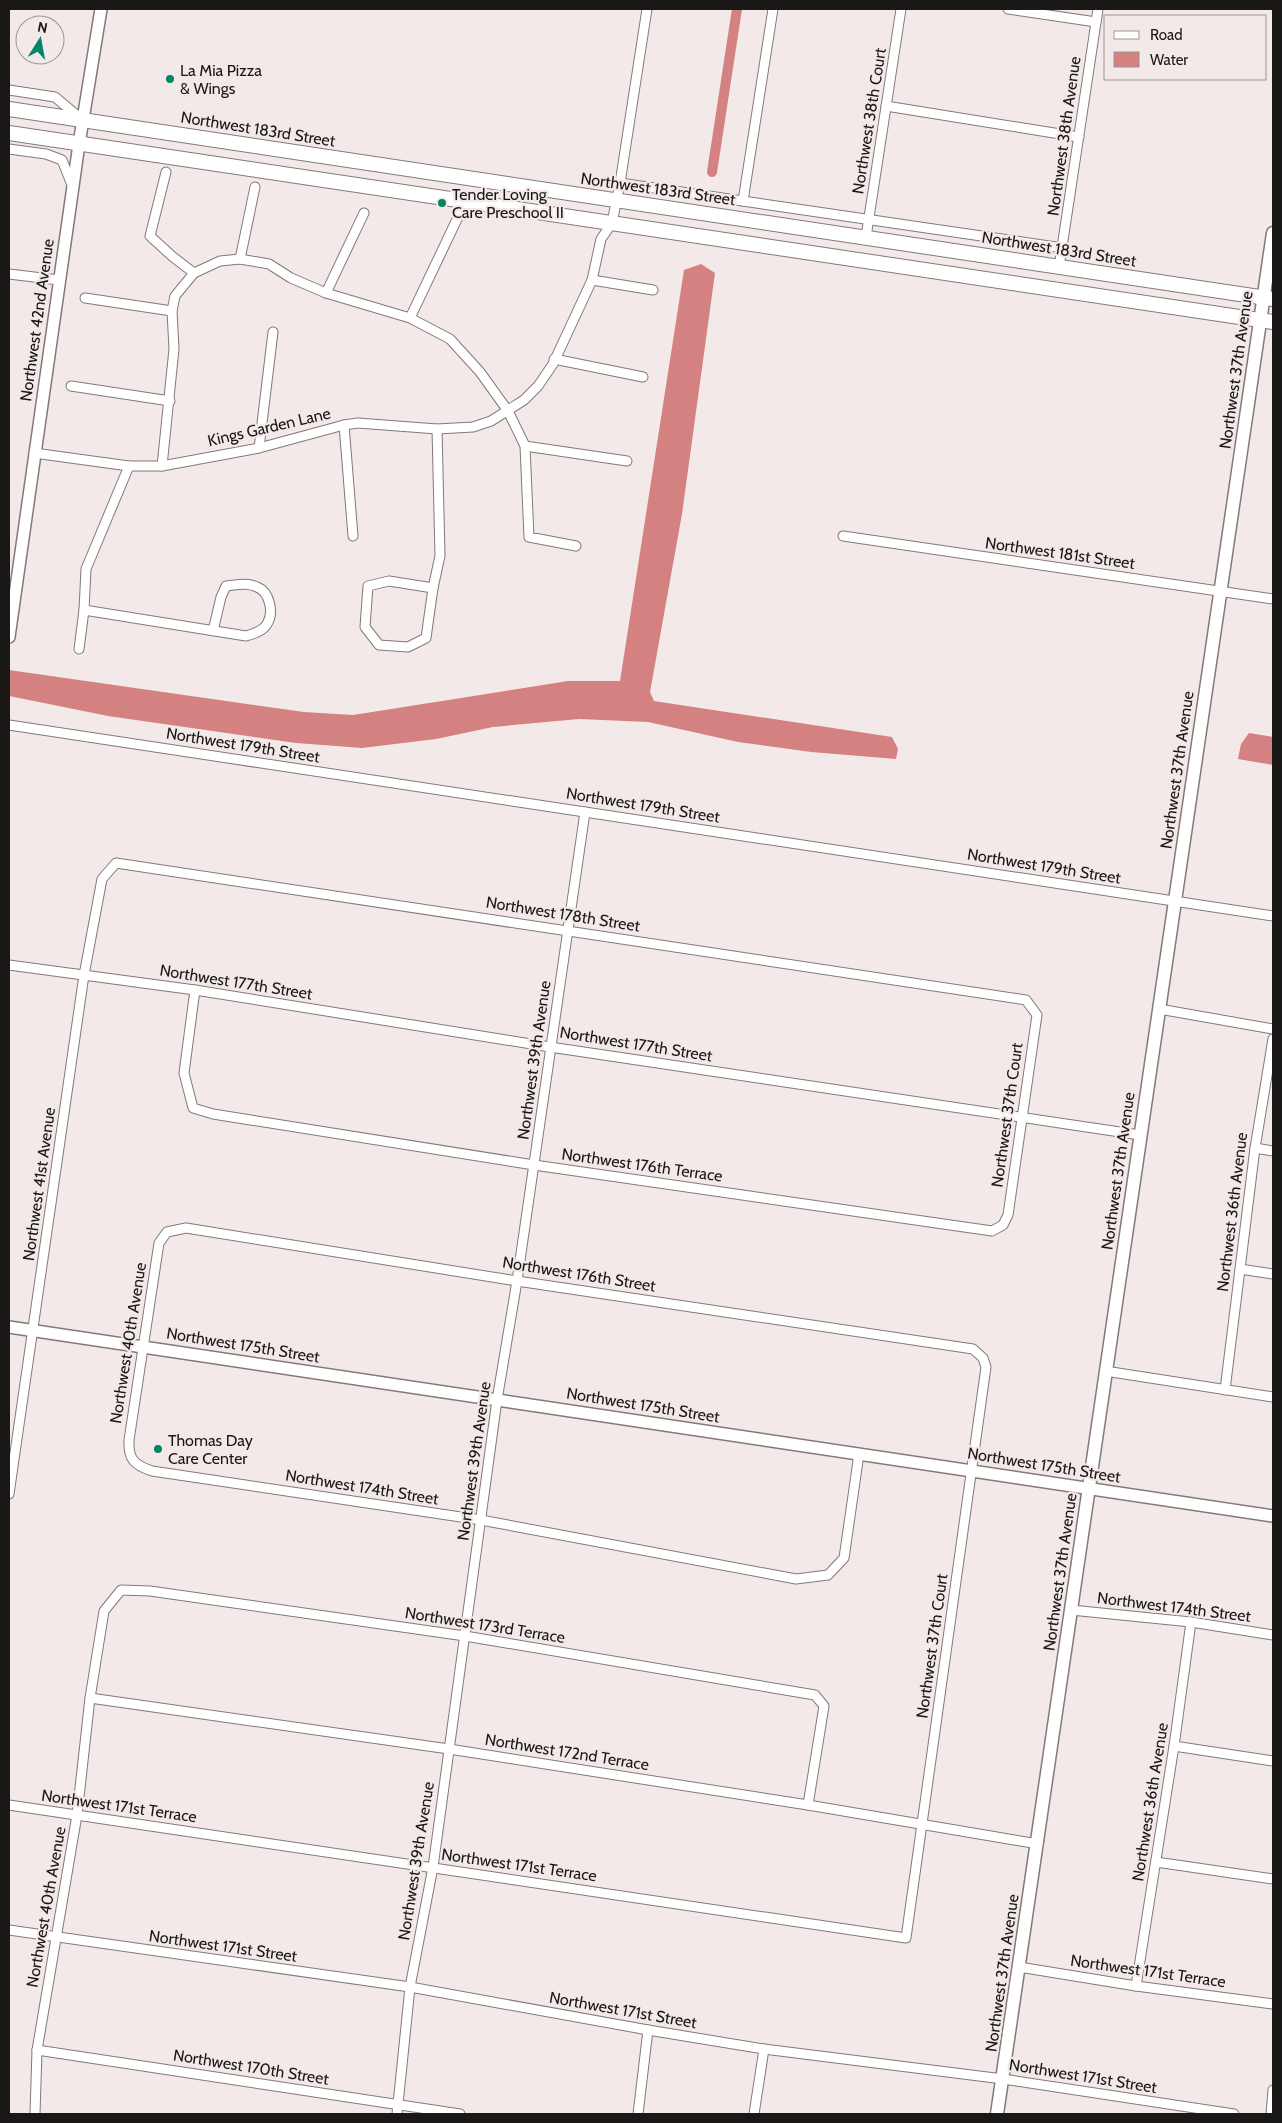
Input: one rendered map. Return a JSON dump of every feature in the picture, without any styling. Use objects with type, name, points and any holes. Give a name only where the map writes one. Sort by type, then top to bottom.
[{"type":"main road","name":"Northwest 183rd Street","points":[[9,109],[1268,298]]},
{"type":"main road","points":[[9,133],[1266,321]]},
{"type":"main road","name":"Northwest 37th Avenue","points":[[997,2114],[1220,591],[1266,321],[1273,233]]},
{"type":"main road","points":[[825,254],[848,248],[866,237]]},
{"type":"street","name":"Northwest 42nd Avenue","points":[[9,637],[82,120],[101,9]]},
{"type":"street","name":"Kings Garden Lane","points":[[34,452],[129,466],[162,466],[259,448],[358,423],[437,429],[473,427],[492,421],[524,400],[538,386],[554,359],[592,280],[601,239],[612,223],[647,9]]},
{"type":"street","points":[[743,201],[773,9]]},
{"type":"street","name":"Northwest 38th Court","points":[[866,237],[901,9]]},
{"type":"street","points":[[1008,9],[1096,22]]},
{"type":"street","name":"Northwest 38th Avenue","points":[[1059,267],[1098,9]]},
{"type":"street","points":[[9,90],[55,97],[82,120]]},
{"type":"street","points":[[886,106],[1079,137]]},
{"type":"street","points":[[9,149],[46,154],[62,160],[73,187]]},
{"type":"street","points":[[166,172],[150,236],[194,273]]},
{"type":"street","points":[[620,183],[1063,248]]},
{"type":"street","points":[[240,259],[255,187]]},
{"type":"street","points":[[326,293],[364,213]]},
{"type":"street","points":[[410,318],[459,215]]},
{"type":"street","points":[[162,466],[174,349],[172,311],[175,296],[194,273],[220,261],[240,259],[268,264],[292,278],[326,293],[410,318],[450,339],[480,372],[508,410],[525,446],[529,537],[576,546]]},
{"type":"street","points":[[9,274],[59,280]]},
{"type":"street","points":[[592,280],[653,290]]},
{"type":"street","points":[[85,298],[172,311]]},
{"type":"street","points":[[259,448],[273,332]]},
{"type":"street","points":[[554,359],[642,377]]},
{"type":"street","points":[[72,386],[170,401]]},
{"type":"street","points":[[344,425],[353,536]]},
{"type":"street","points":[[433,588],[389,581],[368,586],[365,627],[379,645],[408,647],[426,638],[433,588],[440,556],[437,429]]},
{"type":"street","points":[[525,446],[627,461]]},
{"type":"street","points":[[79,649],[84,610],[86,569],[129,466]]},
{"type":"street","name":"Northwest 181st Street","points":[[843,536],[1273,599]]},
{"type":"street","points":[[84,610],[213,631],[246,636],[257,632],[267,625],[270,609],[268,597],[259,587],[246,584],[226,586],[221,597],[213,631]]},
{"type":"street","name":"Northwest 179th Street","points":[[9,725],[1273,916]]},
{"type":"street","name":"Northwest 39th Avenue","points":[[398,2110],[410,1987],[433,1867],[497,1400],[517,1280],[585,812]]},
{"type":"street","name":"Northwest 178th Street","points":[[102,879],[116,862],[1026,1000]]},
{"type":"street","name":"Northwest 41st Avenue","points":[[9,1494],[84,975],[102,879]]},
{"type":"street","name":"Northwest 177th Street","points":[[9,966],[196,990],[550,1047],[1140,1135]]},
{"type":"street","name":"Northwest 176th Terrace","points":[[196,990],[184,1073],[193,1108],[213,1114],[288,1127],[534,1165],[992,1231]]},
{"type":"street","name":"Northwest 37th Court","points":[[992,1231],[1003,1225],[1008,1214],[1037,1015],[1026,1000]]},
{"type":"street","points":[[1159,1010],[1273,1029]]},
{"type":"street","name":"Northwest 36th Avenue","points":[[1225,1390],[1254,1148],[1273,1038]]},
{"type":"street","points":[[1254,1148],[1273,1151]]},
{"type":"street","name":"Northwest 176th Street","points":[[167,1232],[186,1228],[973,1349],[983,1358]]},
{"type":"street","name":"Northwest 40th Avenue","points":[[133,1461],[128,1449],[142,1346],[159,1243],[167,1232]]},
{"type":"street","points":[[1240,1269],[1273,1274]]},
{"type":"street","name":"Northwest 175th Street","points":[[9,1327],[1273,1516]]},
{"type":"street","name":"Northwest 37th Court","points":[[906,1938],[986,1367],[983,1358]]},
{"type":"street","points":[[1105,1371],[1273,1397]]},
{"type":"street","name":"Northwest 174th Street","points":[[133,1461],[141,1467],[152,1470],[481,1520],[796,1578],[828,1575],[844,1558],[860,1454]]},
{"type":"street","name":"Northwest 40th Avenue","points":[[35,2114],[37,2050],[77,1815],[90,1698],[104,1611],[121,1590],[150,1591]]},
{"type":"street","name":"Northwest 173rd Terrace","points":[[150,1591],[465,1636],[815,1695],[824,1706],[808,1805]]},
{"type":"street","name":"Northwest 174th Street","points":[[1071,1610],[1192,1622],[1273,1635]]},
{"type":"street","name":"Northwest 36th Avenue","points":[[1136,1986],[1192,1622]]},
{"type":"street","name":"Northwest 172nd Terrace","points":[[90,1698],[449,1749],[808,1805],[1038,1844]]},
{"type":"street","points":[[1174,1746],[1273,1761]]},
{"type":"street","name":"Northwest 171st Terrace","points":[[9,1805],[906,1938]]},
{"type":"street","points":[[1156,1862],[1273,1879]]},
{"type":"street","name":"Northwest 171st Street","points":[[9,1930],[410,1987],[764,2049],[1003,2079],[1234,2114]]},
{"type":"street","name":"Northwest 171st Terrace","points":[[1019,1967],[1136,1986],[1273,2004]]},
{"type":"street","points":[[638,2114],[648,2030]]},
{"type":"street","points":[[754,2114],[764,2049]]},
{"type":"street","name":"Northwest 170th Street","points":[[37,2050],[398,2110],[460,2114]]},
{"type":"street","points":[[1271,2114],[1273,2090]]},
{"type":"water","points":[[701,264],[715,273],[682,514],[650,692],[654,701],[892,737],[898,749],[896,759],[811,752],[738,742],[648,722],[579,719],[493,727],[436,739],[362,748],[296,743],[108,716],[9,696],[9,670],[304,712],[353,715],[568,681],[620,681],[684,270]]},
{"type":"water","points":[[1249,733],[1273,737],[1273,765],[1238,759],[1241,744]]},
{"type":"waterway","points":[[712,172],[737,9]]},
{"type":"place","name":"La Mia Pizza & Wings","points":[[170,79]]},
{"type":"place","name":"Tender Loving Care Preschool II","points":[[442,203]]},
{"type":"place","name":"Thomas Day Care Center","points":[[158,1449]]}]
